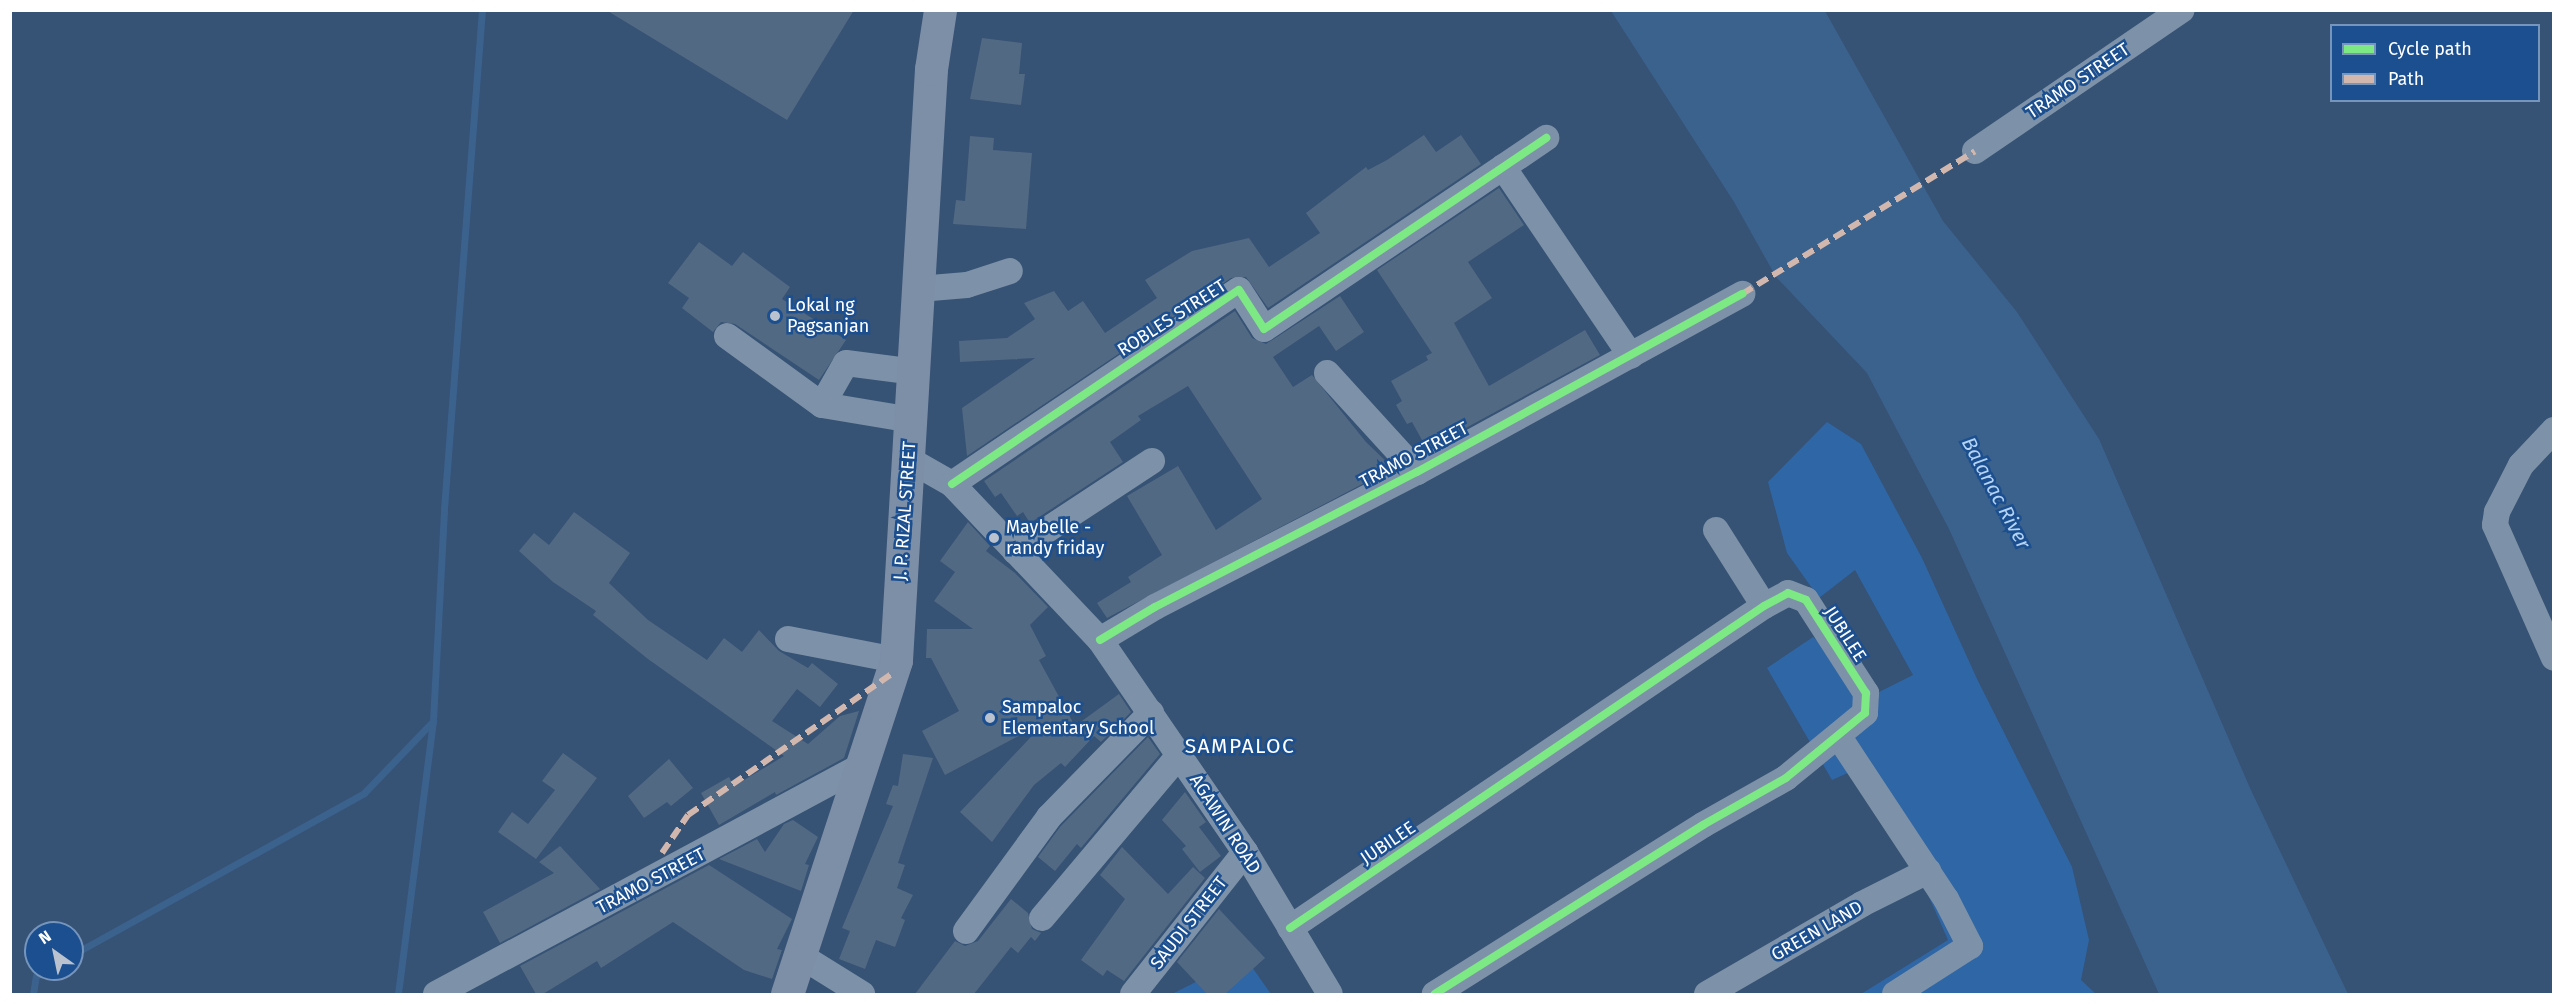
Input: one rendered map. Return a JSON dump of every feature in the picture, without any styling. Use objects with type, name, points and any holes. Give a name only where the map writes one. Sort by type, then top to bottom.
[{"type":"main road","name":"J. P. RIZAL STREET","points":[[787,994],[865,764],[896,660],[915,372],[931,69],[940,10]]},
{"type":"street","name":"TRAMO STREET","points":[[1975,151],[2182,10]]},
{"type":"street","name":"ROBLES STREET","points":[[952,484],[1239,290],[1264,329],[1546,138]]},
{"type":"street","points":[[1503,167],[1631,356]]},
{"type":"street","points":[[919,289],[968,285],[1010,271]]},
{"type":"street","name":"TRAMO STREET","points":[[1100,640],[1155,606],[1417,472],[1742,294]]},
{"type":"street","points":[[727,336],[822,405],[912,420]]},
{"type":"street","points":[[822,405],[846,363],[915,372]]},
{"type":"street","points":[[1327,373],[1417,472]]},
{"type":"street","points":[[2553,430],[2521,465],[2497,512],[2495,525],[2553,658]]},
{"type":"street","name":"AGAWIN ROAD","points":[[908,459],[952,484],[1100,640],[1245,852],[1330,994]]},
{"type":"street","points":[[1015,551],[1152,461]]},
{"type":"street","points":[[1716,530],[1764,606]]},
{"type":"street","name":"JUBILEE","points":[[1290,928],[1764,606],[1788,593],[1806,600],[1866,693],[1866,713],[1786,778],[1703,825],[1434,994]]},
{"type":"street","points":[[788,639],[896,660]]},
{"type":"street","points":[[966,931],[1049,818],[1152,713]]},
{"type":"street","points":[[1839,737],[1928,871],[1970,946],[1895,994]]},
{"type":"street","points":[[1042,918],[1180,754]]},
{"type":"street","name":"TRAMO STREET","points":[[436,994],[865,764]]},
{"type":"street","name":"SAUDI STREET","points":[[1133,994],[1245,852]]},
{"type":"street","name":"GREEN LAND","points":[[1707,994],[1862,904],[1928,871]]},
{"type":"street","points":[[801,956],[862,994]]},
{"type":"shaded area","points":[[1827,422],[1861,444],[1922,558],[1978,681],[2072,867],[2089,940],[2081,980],[2096,994],[1861,994],[1948,940],[1870,763],[1832,780],[1767,668],[1813,637],[1877,693],[1913,675],[1855,570],[1819,598],[1787,553],[1768,482]]},
{"type":"shaded area","points":[[1245,957],[1271,994],[1172,994]]},
{"type":"water","name":"Balanac River","points":[[1611,11],[1825,11],[1943,221],[2017,312],[2099,439],[2250,788],[2348,994],[2159,994],[1949,529],[1867,373],[1776,277],[1734,202]]},
{"type":"building","points":[[606,10],[854,10],[787,120]]},
{"type":"building","points":[[982,38],[1022,43],[1019,74],[1025,74],[1021,105],[970,99]]},
{"type":"building","points":[[1424,135],[1436,152],[1461,135],[1481,164],[1268,308],[1246,277],[1231,278],[967,456],[962,408],[1035,358],[960,362],[959,341],[1007,338],[1035,319],[1024,303],[1054,291],[1068,311],[1083,301],[1105,333],[1157,298],[1145,280],[1192,251],[1249,238],[1269,267],[1320,233],[1306,213],[1366,167],[1368,170],[1387,160]]},
{"type":"building","points":[[970,136],[994,138],[993,150],[1032,153],[1026,229],[953,224],[956,200],[965,201]]},
{"type":"building","points":[[1499,188],[1524,225],[1468,262],[1492,298],[1454,323],[1489,386],[1585,330],[1600,355],[1427,449],[1412,422],[1407,424],[1396,405],[1402,401],[1391,381],[1428,360],[1426,356],[1432,353],[1377,270]]},
{"type":"building","points":[[699,242],[732,266],[743,252],[790,287],[782,299],[846,340],[819,380],[735,324],[721,322],[713,332],[682,308],[689,298],[668,283]]},
{"type":"building","points":[[1340,296],[1364,332],[1336,351],[1319,326],[1273,357],[1293,387],[1312,375],[1366,442],[1393,468],[1107,618],[1097,603],[1131,582],[1128,577],[1162,555],[1127,496],[1178,466],[1216,530],[1262,499],[1188,386],[1138,416],[1141,420],[1110,442],[1123,462],[1030,523],[1023,512],[1017,516],[1001,493],[995,497],[984,481],[1235,311],[1252,338],[1266,344]]},
{"type":"building","points":[[574,512],[630,553],[609,583],[648,620],[707,660],[724,638],[742,652],[759,630],[779,651],[808,668],[812,663],[838,684],[820,707],[797,689],[772,721],[808,744],[840,716],[859,711],[844,758],[776,795],[775,792],[719,825],[701,793],[729,777],[734,786],[784,756],[648,659],[593,615],[596,611],[553,582],[519,551],[534,533],[549,545]]},
{"type":"building","points":[[968,522],[990,546],[986,551],[1015,573],[1048,607],[1030,625],[1046,656],[1039,660],[1075,726],[1119,694],[1131,712],[1101,742],[1094,736],[1065,767],[1061,763],[1034,785],[992,842],[960,812],[1045,722],[945,775],[922,731],[959,711],[931,658],[926,658],[927,629],[973,629],[934,601],[955,572],[940,561]]},
{"type":"building","points":[[1148,737],[1160,754],[1081,848],[1077,844],[1055,871],[1038,857],[1060,827]]},
{"type":"building","points":[[563,753],[597,778],[536,859],[498,832],[512,812],[528,824],[555,790],[542,781]]},
{"type":"building","points":[[903,754],[933,758],[898,863],[905,865],[897,888],[913,895],[901,918],[905,920],[895,947],[876,940],[865,969],[839,959],[850,931],[842,928],[893,806],[886,804],[893,785],[898,786]]},
{"type":"building","points":[[669,759],[693,788],[671,806],[667,802],[644,818],[628,796]]},
{"type":"building","points":[[1185,792],[1206,822],[1199,827],[1221,856],[1200,872],[1182,849],[1186,846],[1162,820]]},
{"type":"building","points":[[793,820],[818,837],[805,864],[809,865],[801,891],[719,859],[757,839],[765,852],[784,824]]},
{"type":"building","points":[[560,846],[600,889],[500,943],[483,912],[554,873],[539,862]]},
{"type":"building","points":[[1122,847],[1168,894],[1193,867],[1205,878],[1124,981],[1107,970],[1103,976],[1081,960],[1125,899],[1100,875]]},
{"type":"building","points":[[709,865],[792,919],[777,949],[782,950],[772,979],[744,970],[673,922],[601,968],[597,961],[543,994],[536,994],[520,966]]},
{"type":"building","points":[[1011,899],[1028,913],[1032,929],[1041,933],[1035,941],[1031,937],[1018,953],[1011,947],[974,994],[915,994],[955,941],[965,946],[978,941]]},
{"type":"building","points":[[1219,909],[1265,958],[1225,994],[1207,994],[1177,962]]},
{"type":"waterway","points":[[84,948],[364,793],[433,721],[444,509],[482,10]]},
{"type":"waterway","points":[[398,994],[433,721]]},
{"type":"waterway","points":[[33,994],[35,981]]},
{"type":"marked path","points":[[1742,294],[1975,151]]},
{"type":"marked path","points":[[662,853],[688,815],[892,674]]},
{"type":"cycle path","points":[[952,484],[1239,290],[1264,329],[1546,138]]},
{"type":"cycle path","points":[[1100,640],[1155,607],[1417,472],[1742,294]]},
{"type":"cycle path","points":[[1290,928],[1764,606],[1788,593],[1806,600],[1866,693],[1865,713],[1786,778],[1703,825],[1435,994]]},
{"type":"place","name":"Lokal ng Pagsanjan","points":[[775,316]]},
{"type":"place","name":"Maybelle - randy friday","points":[[994,538]]},
{"type":"place","name":"Sampaloc Elementary School","points":[[990,718]]},
{"type":"district","name":"SAMPALOC","points":[[1240,746]]}]
